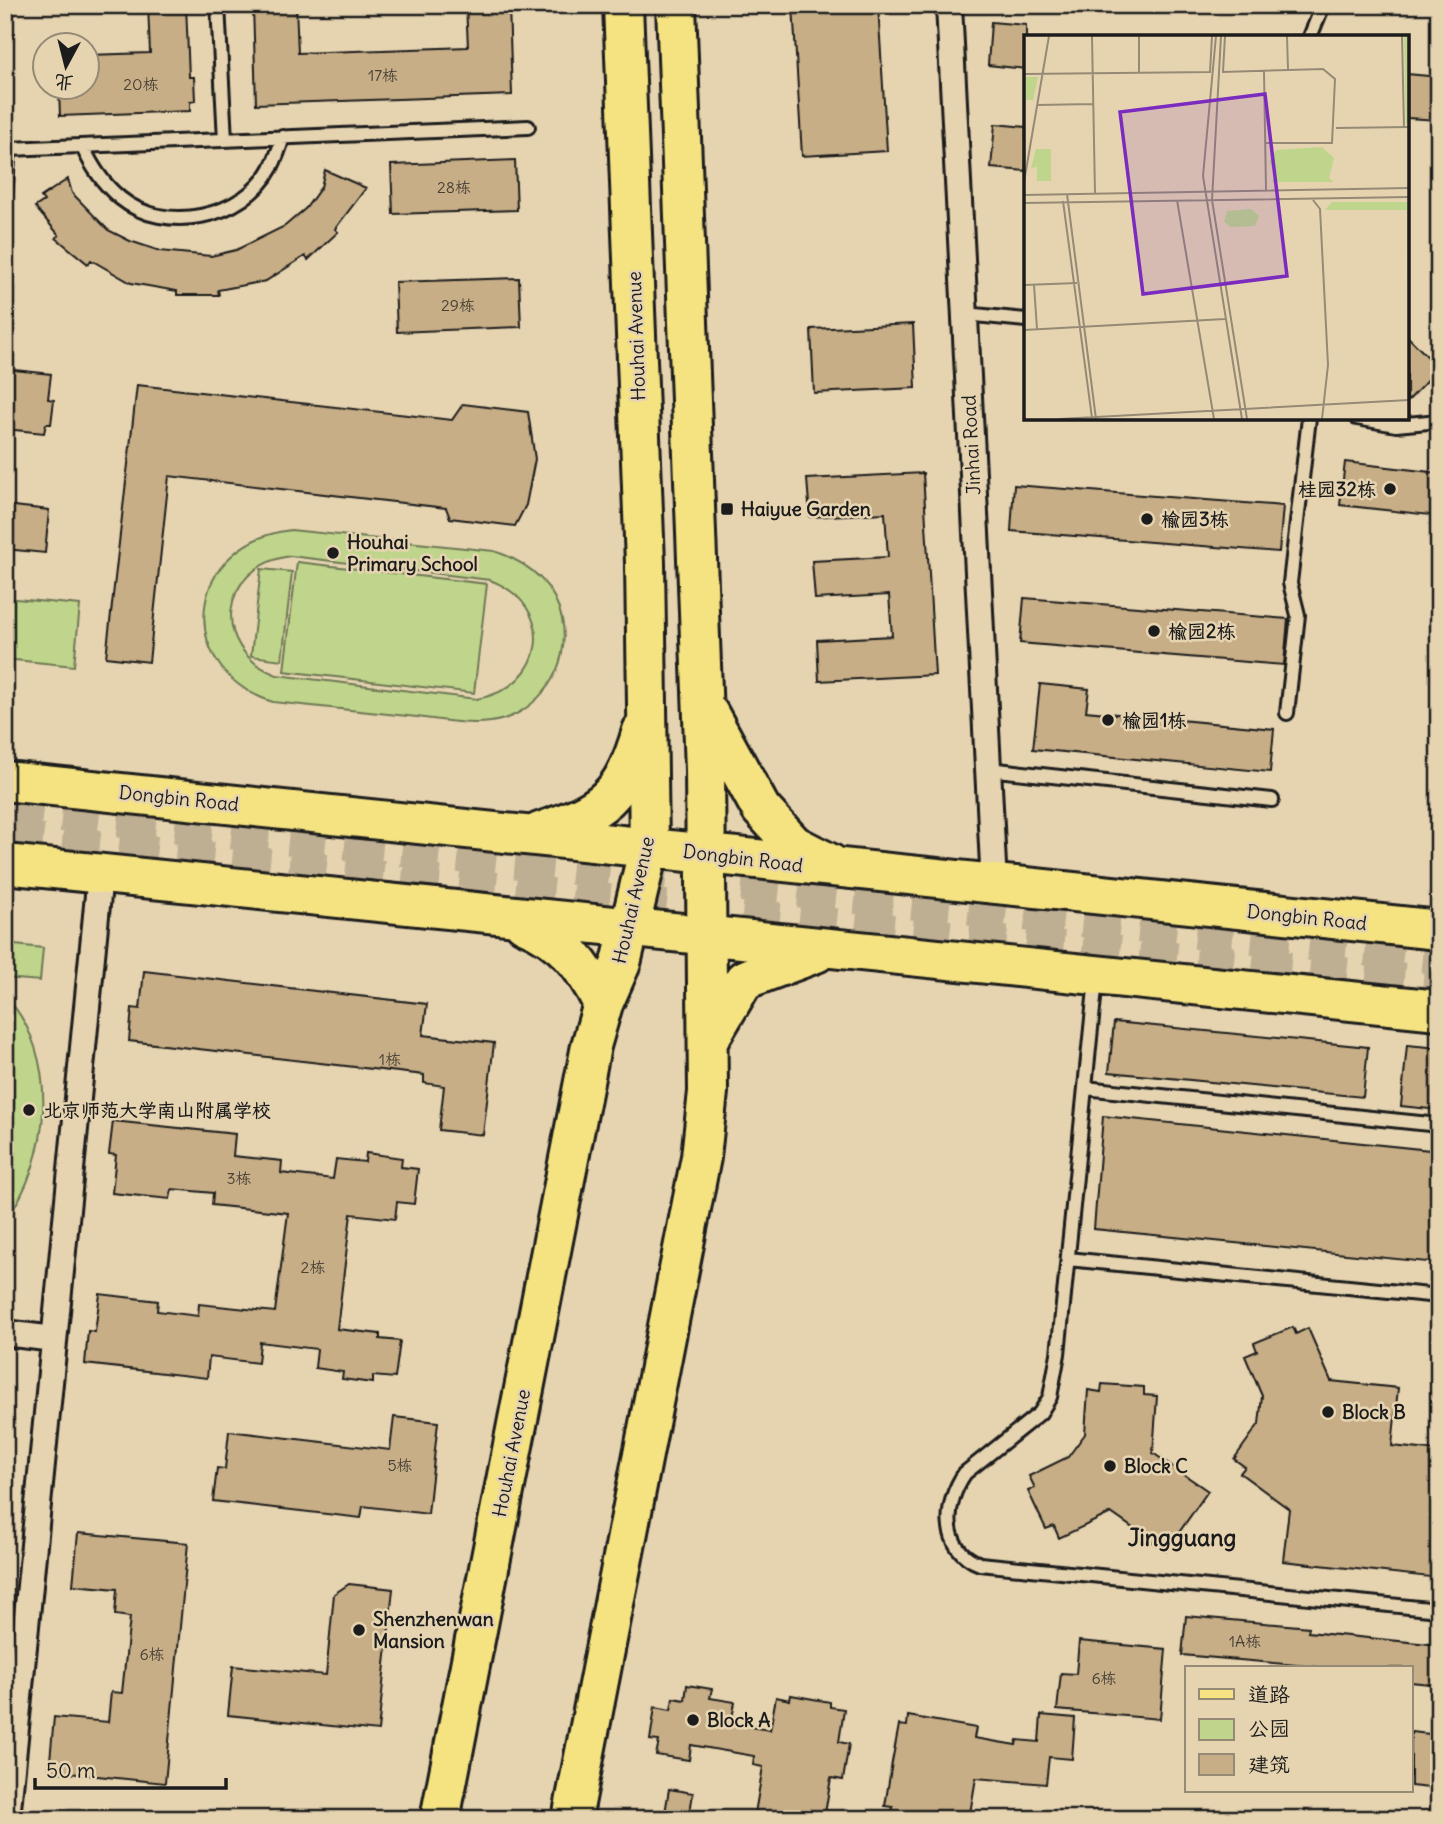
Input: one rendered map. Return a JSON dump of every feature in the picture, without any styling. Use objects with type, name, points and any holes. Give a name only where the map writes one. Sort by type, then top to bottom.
[{"type":"main road","name":"Houhai Avenue","points":[[440,1819],[591,1046],[603,1004],[621,963],[649,847],[645,562],[623,5]]},
{"type":"main road","points":[[572,1819],[701,1157],[708,1092],[702,699],[676,5]]},
{"type":"main road","points":[[702,699],[727,752],[761,808],[794,845],[842,870]]},
{"type":"main road","points":[[537,834],[585,816],[611,797],[631,768],[647,712]]},
{"type":"main road","name":"Dongbin Road","points":[[5,781],[537,834],[842,870],[1439,930]]},
{"type":"main road","points":[[5,864],[629,930],[833,948],[1439,1010]]},
{"type":"main road","points":[[510,917],[546,932],[572,952],[587,972],[603,1004]]},
{"type":"main road","points":[[708,1041],[744,980],[787,961],[833,948]]},
{"type":"street","name":"Jinhai Road","points":[[949,5],[994,885]]},
{"type":"street","points":[[7,1819],[100,875]]},
{"type":"street","points":[[5,1333],[54,1339]]},
{"type":"lane","points":[[218,5],[225,140]]},
{"type":"lane","points":[[1311,35],[1323,5]]},
{"type":"lane","points":[[5,194],[9,149],[528,127]]},
{"type":"lane","points":[[82,146],[97,176],[122,200],[152,215],[186,219],[219,212],[249,195],[271,169],[284,138]]},
{"type":"lane","points":[[965,314],[1024,320]]},
{"type":"lane","points":[[1287,713],[1298,615],[1290,583],[1309,420]]},
{"type":"lane","points":[[1368,420],[1396,425],[1439,421]]},
{"type":"lane","points":[[988,769],[1272,800]]},
{"type":"lane","points":[[1096,974],[1068,1259],[1050,1397],[1040,1413],[965,1473],[957,1484],[951,1528],[957,1550],[966,1559],[980,1564],[1439,1610]]},
{"type":"lane","points":[[1085,1088],[1439,1125]]},
{"type":"lane","points":[[1068,1259],[1439,1296]]},
{"type":"green space","points":[[291,530],[494,551],[518,561],[546,585],[558,606],[564,637],[557,670],[548,686],[524,710],[491,722],[454,722],[273,702],[240,686],[218,663],[207,637],[205,608],[213,581],[230,557],[256,540]],"holes":[[[290,556],[490,580],[512,592],[527,608],[534,626],[536,644],[530,662],[519,679],[501,691],[477,699],[277,675],[255,663],[241,647],[233,629],[231,610],[237,592],[248,576],[266,563]]]},
{"type":"green space","points":[[297,562],[487,584],[474,693],[284,671]]},
{"type":"green space","points":[[261,569],[292,572],[282,660],[251,656]]},
{"type":"green space","points":[[5,598],[80,605],[74,666],[5,659]]},
{"type":"green space","points":[[5,944],[43,948],[40,981],[5,978]]},
{"type":"green space","points":[[5,996],[23,1020],[35,1047],[42,1077],[43,1108],[40,1139],[32,1169],[21,1196],[5,1221],[5,1156],[14,1104],[5,1054]]},
{"type":"building","points":[[148,5],[186,5],[189,77],[194,77],[195,101],[190,102],[190,111],[60,116],[60,102],[102,102],[102,55],[150,53]]},
{"type":"building","points":[[253,5],[296,5],[298,53],[468,47],[466,5],[509,5],[512,95],[256,104]]},
{"type":"building","points":[[793,5],[878,5],[887,151],[802,156]]},
{"type":"building","points":[[991,22],[1026,25],[1024,69],[988,65]]},
{"type":"building","points":[[1409,74],[1439,77],[1439,120],[1409,118]]},
{"type":"building","points":[[995,124],[1024,127],[1024,171],[991,168]]},
{"type":"building","points":[[515,160],[517,210],[393,214],[391,165]]},
{"type":"building","points":[[325,170],[366,188],[335,229],[338,232],[308,260],[305,256],[266,281],[218,290],[219,295],[177,295],[177,291],[131,283],[91,260],[88,264],[56,238],[59,235],[35,207],[44,201],[41,197],[68,179],[72,193],[108,230],[160,251],[211,256],[236,250],[285,226],[306,208],[321,187]]},
{"type":"building","points":[[519,278],[521,327],[397,332],[395,282]]},
{"type":"building","points":[[913,324],[916,388],[814,393],[811,329]]},
{"type":"building","points":[[1409,338],[1439,368],[1409,400]]},
{"type":"building","points":[[5,369],[51,374],[48,399],[54,400],[51,424],[46,424],[44,433],[5,429]]},
{"type":"building","points":[[137,385],[452,420],[463,404],[528,412],[535,459],[526,505],[515,526],[450,518],[446,508],[169,476],[149,662],[106,657]]},
{"type":"building","name":"桂园32栋","points":[[1345,462],[1439,473],[1439,516],[1340,505]]},
{"type":"building","points":[[923,473],[935,675],[819,681],[817,640],[892,636],[889,595],[815,599],[812,561],[888,557],[885,513],[810,517],[807,479]]},
{"type":"building","name":"榆园3栋","points":[[1014,485],[1283,506],[1279,552],[1011,531]]},
{"type":"building","points":[[5,505],[49,510],[45,553],[5,549]]},
{"type":"building","name":"榆园2栋","points":[[1024,598],[1288,619],[1284,665],[1020,643]]},
{"type":"building","name":"榆园1栋","points":[[1040,684],[1089,689],[1086,711],[1274,729],[1270,772],[1033,749]]},
{"type":"building","points":[[144,971],[427,1004],[423,1035],[494,1043],[483,1135],[439,1130],[444,1086],[424,1083],[424,1075],[129,1041],[132,1008],[140,1009]]},
{"type":"building","points":[[1114,1022],[1368,1047],[1363,1097],[1109,1072]]},
{"type":"building","points":[[1407,1045],[1439,1048],[1439,1110],[1401,1106]]},
{"type":"building","points":[[1103,1116],[1439,1151],[1437,1263],[1094,1229]]},
{"type":"building","points":[[113,1121],[235,1134],[233,1156],[282,1161],[281,1173],[333,1179],[336,1159],[365,1162],[366,1153],[402,1158],[401,1167],[418,1169],[414,1204],[397,1202],[395,1219],[351,1214],[337,1329],[380,1334],[380,1339],[400,1341],[395,1378],[373,1376],[373,1383],[342,1379],[343,1372],[315,1368],[317,1349],[260,1342],[258,1363],[209,1357],[207,1378],[85,1364],[88,1331],[95,1332],[100,1294],[158,1301],[157,1311],[198,1316],[199,1304],[275,1312],[288,1213],[212,1205],[213,1193],[172,1189],[170,1199],[112,1193],[116,1155],[109,1154]]},
{"type":"building","points":[[1293,1327],[1296,1334],[1308,1328],[1331,1381],[1398,1388],[1392,1446],[1439,1451],[1439,1578],[1283,1561],[1289,1509],[1240,1473],[1245,1467],[1234,1459],[1259,1424],[1262,1396],[1245,1356],[1257,1351],[1254,1343]]},
{"type":"building","name":"Block C","points":[[1102,1384],[1144,1387],[1144,1395],[1157,1396],[1153,1453],[1208,1491],[1166,1551],[1111,1513],[1059,1538],[1054,1526],[1046,1529],[1028,1491],[1035,1488],[1029,1476],[1068,1457],[1085,1434],[1088,1390],[1101,1392]]},
{"type":"building","points":[[394,1417],[438,1422],[428,1514],[363,1506],[361,1518],[213,1501],[217,1468],[225,1469],[229,1431],[390,1450]]},
{"type":"building","points":[[78,1533],[188,1543],[165,1783],[49,1771],[54,1717],[108,1722],[111,1692],[122,1693],[130,1617],[115,1615],[117,1589],[73,1585]]},
{"type":"building","name":"Shenzhenwan Mansion","points":[[349,1584],[393,1589],[378,1731],[228,1715],[233,1666],[326,1675],[334,1594]]},
{"type":"building","points":[[1186,1616],[1309,1627],[1308,1632],[1439,1645],[1439,1685],[1412,1682],[1412,1666],[1307,1666],[1182,1655]]},
{"type":"building","points":[[1079,1641],[1166,1649],[1160,1719],[1057,1710],[1061,1673],[1076,1674]]},
{"type":"building","points":[[687,1685],[712,1689],[710,1698],[735,1702],[731,1724],[770,1730],[776,1697],[790,1700],[791,1695],[830,1702],[830,1707],[844,1709],[839,1742],[849,1744],[843,1780],[831,1778],[824,1819],[754,1819],[763,1767],[753,1765],[754,1756],[691,1745],[689,1760],[656,1755],[659,1741],[650,1740],[655,1707],[671,1710],[673,1698],[685,1700]]},
{"type":"building","points":[[1041,1715],[1075,1718],[1072,1759],[1049,1757],[1046,1784],[976,1778],[969,1819],[891,1819],[893,1807],[885,1806],[892,1762],[899,1725],[907,1726],[908,1716],[976,1728],[974,1738],[1016,1745],[1017,1740],[1039,1742]]},
{"type":"building","points":[[1412,1732],[1439,1735],[1439,1789],[1412,1786]]},
{"type":"building","points":[[669,1789],[693,1793],[689,1819],[664,1819]]},
{"type":"tunnel","points":[[5,807],[1439,955]]},
{"type":"tunnel","points":[[5,839],[948,939],[1439,985]]},
{"type":"place","name":"桂园32栋","points":[[1390,489]]},
{"type":"place","name":"Haiyue Garden","points":[[727,509]]},
{"type":"place","name":"榆园3栋","points":[[1147,519]]},
{"type":"place","name":"Houhai Primary School","points":[[333,553]]},
{"type":"place","name":"榆园2栋","points":[[1154,631]]},
{"type":"place","name":"榆园1栋","points":[[1108,720]]},
{"type":"place","name":"北京师范大学南山附属学校","points":[[29,1110]]},
{"type":"place","name":"Block B","points":[[1328,1412]]},
{"type":"place","name":"Block C","points":[[1110,1466]]},
{"type":"place","name":"Shenzhenwan Mansion","points":[[359,1630]]},
{"type":"place","name":"Block A","points":[[693,1720]]},
{"type":"district","name":"Jingguang","points":[[1182,1538]]}]
